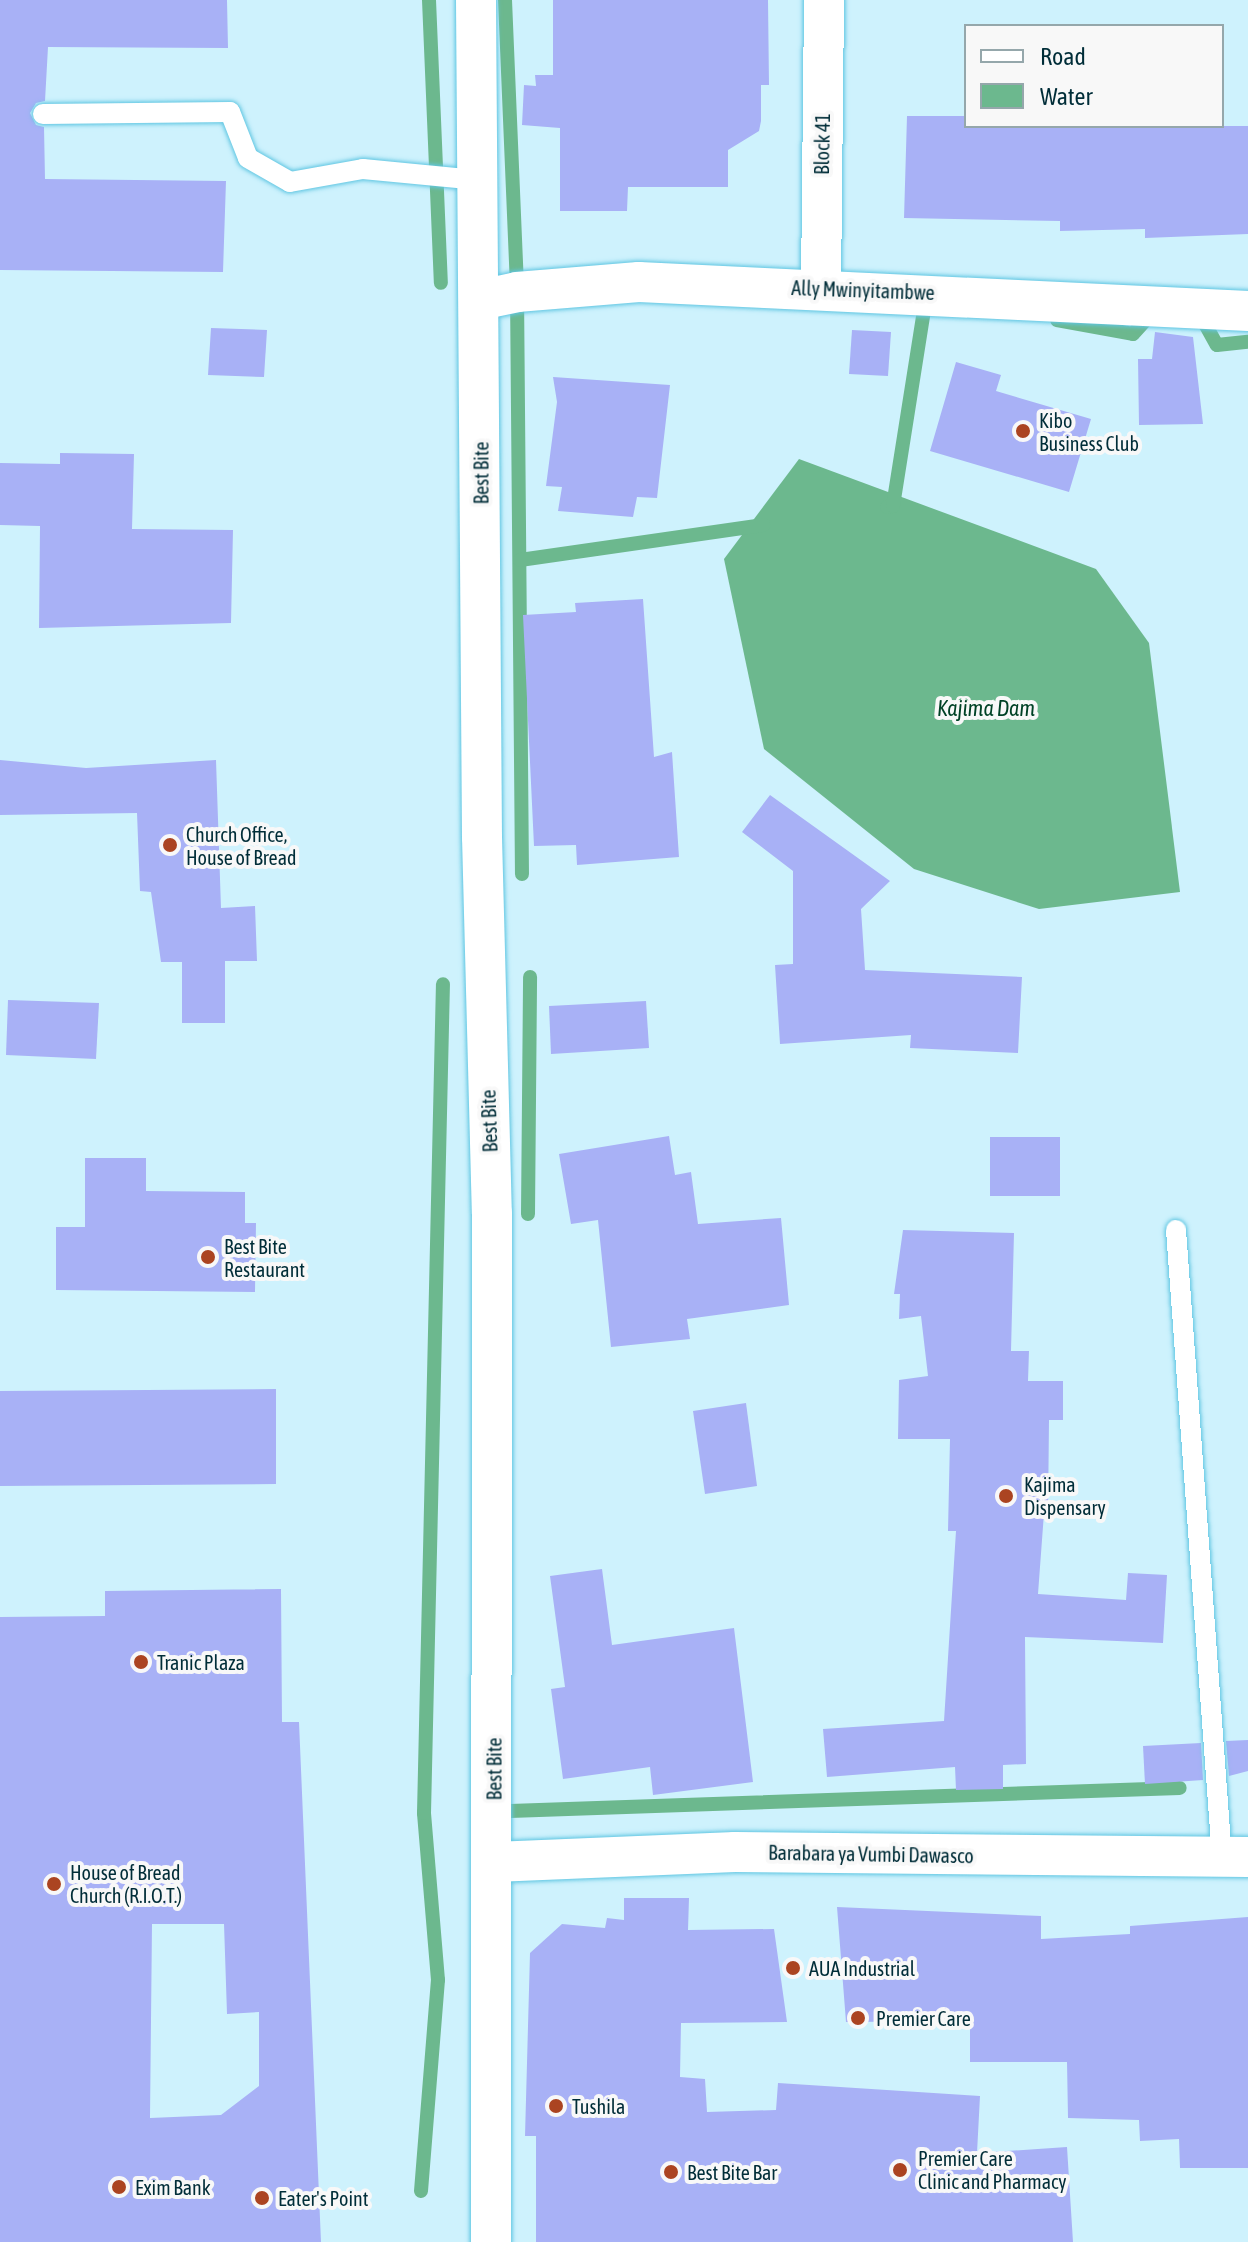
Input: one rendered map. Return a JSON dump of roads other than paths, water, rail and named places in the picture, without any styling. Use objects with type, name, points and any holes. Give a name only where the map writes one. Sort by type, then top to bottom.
[{"type":"street","name":"Best Bite","points":[[476,0],[494,1862],[491,2242]]},
{"type":"street","name":"Block 41","points":[[821,288],[824,0]]},
{"type":"street","name":"Ally Mwinyitambwe","points":[[480,300],[517,292],[639,282],[821,288],[1248,311]]},
{"type":"street","name":"Barabara ya Vumbi Dawasco","points":[[494,1862],[735,1852],[1235,1857]]},
{"type":"lane","points":[[43,114],[230,112],[248,158],[290,182],[363,169],[478,180]]},
{"type":"lane","points":[[1176,1230],[1235,1857]]},
{"type":"water","name":"Kajima Dam","points":[[799,459],[1096,569],[1149,643],[1180,892],[1039,909],[914,869],[764,749],[724,559]]},
{"type":"waterway","points":[[429,0],[441,283]]},
{"type":"waterway","points":[[505,0],[517,292],[522,874]]},
{"type":"waterway","points":[[887,507],[893,506],[925,305],[920,305]]},
{"type":"waterway","points":[[1057,320],[1133,334],[1153,312]]},
{"type":"waterway","points":[[1196,319],[1204,322],[1217,345],[1248,342]]},
{"type":"waterway","points":[[520,560],[763,525]]},
{"type":"waterway","points":[[528,1214],[530,977]]},
{"type":"waterway","points":[[421,2191],[438,1980],[424,1813],[443,984]]},
{"type":"waterway","points":[[510,1811],[1180,1788]]},
{"type":"place","name":"Kibo Business Club","points":[[1023,431]]},
{"type":"place","name":"Church Office, House of Bread","points":[[170,845]]},
{"type":"place","name":"Best Bite Restaurant","points":[[208,1257]]},
{"type":"place","name":"Kajima Dispensary","points":[[1006,1496]]},
{"type":"place","name":"Tranic Plaza","points":[[141,1662]]},
{"type":"place","name":"House of Bread Church (R.I.O.T.)","points":[[54,1884]]},
{"type":"place","name":"AUA Industrial","points":[[793,1968]]},
{"type":"place","name":"Premier Care","points":[[858,2018]]},
{"type":"place","name":"Tushila","points":[[556,2106]]},
{"type":"place","name":"Premier Care Clinic and Pharmacy","points":[[900,2170]]},
{"type":"place","name":"Best Bite Bar","points":[[671,2172]]},
{"type":"place","name":"Exim Bank","points":[[119,2187]]},
{"type":"place","name":"Eater's Point","points":[[262,2198]]}]
